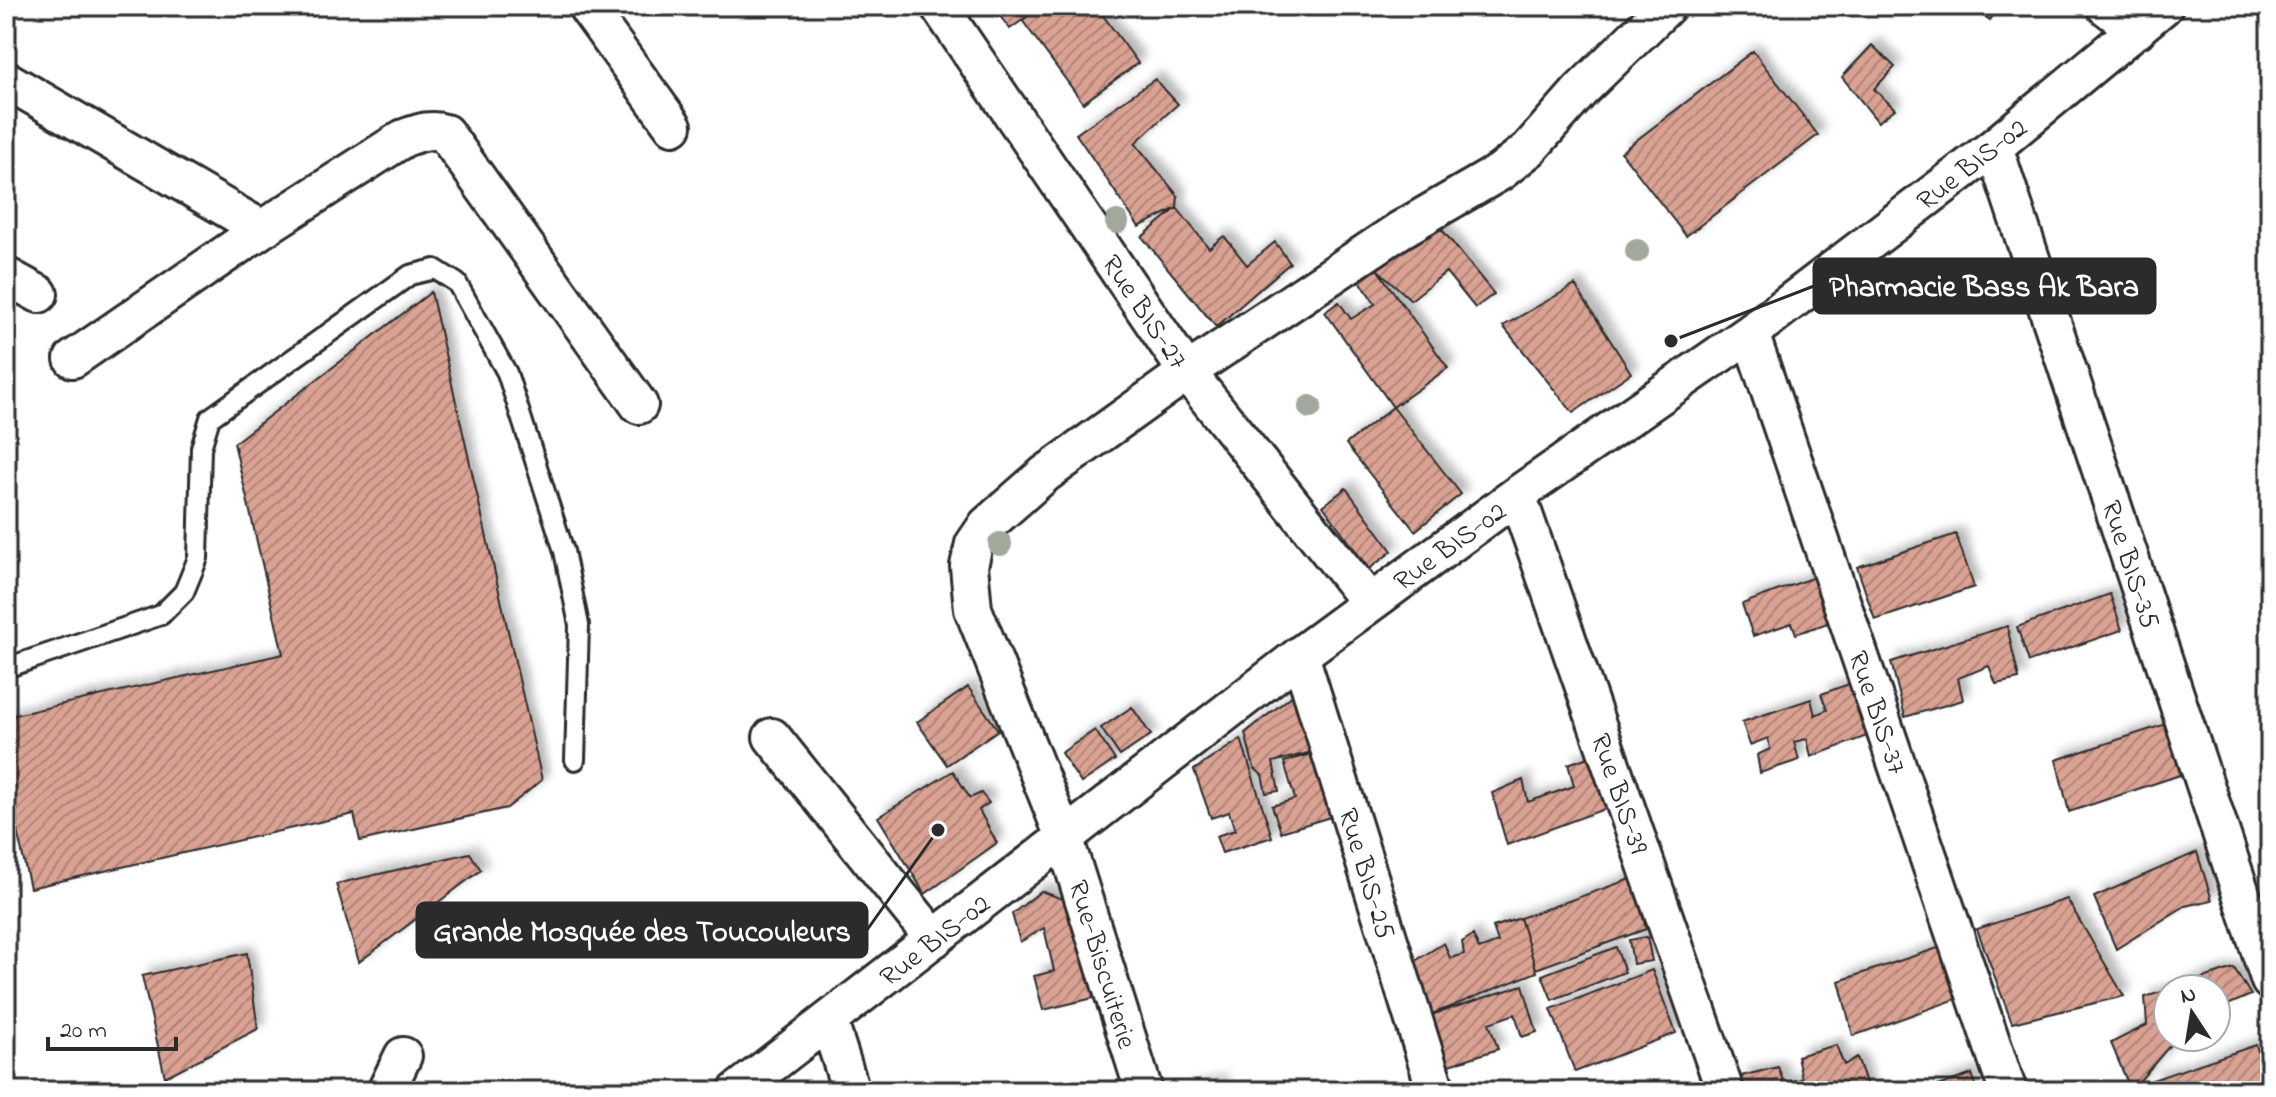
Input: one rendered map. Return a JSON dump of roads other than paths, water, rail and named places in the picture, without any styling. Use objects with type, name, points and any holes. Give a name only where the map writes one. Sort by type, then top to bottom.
[{"type":"street","points":[[586,6],[673,126]]},
{"type":"street","name":"Rue BIS-27","points":[[939,6],[1187,372],[1370,603]]},
{"type":"street","name":"Rue-Biscuiterie","points":[[1144,1091],[1064,837],[973,609],[969,566],[974,544],[987,525],[1045,474],[1187,372],[1400,230],[1529,149],[1581,90],[1667,6]]},
{"type":"street","points":[[2105,6],[2137,30]]},
{"type":"street","name":"Rue BIS-02","points":[[737,1091],[1300,655],[1517,495],[1750,333],[1994,147],[2164,6]]},
{"type":"street","points":[[6,80],[262,229]]},
{"type":"street","points":[[73,359],[262,229],[404,138],[425,130],[435,130],[445,133],[639,405]]},
{"type":"street","name":"Rue BIS-35","points":[[1994,147],[2270,981]]},
{"type":"street","points":[[6,276],[39,294]]},
{"type":"street","name":"Rue BIS-37","points":[[1750,333],[2008,1091]]},
{"type":"street","name":"Rue BIS-39","points":[[1517,495],[1725,1091]]},
{"type":"street","name":"Rue BIS-25","points":[[1300,655],[1436,1091]]},
{"type":"street","points":[[772,737],[934,939]]},
{"type":"street","points":[[829,1022],[851,1091]]},
{"type":"street","points":[[386,1091],[403,1056]]},
{"type":"lane","points":[[6,668],[161,615],[184,592],[198,558],[201,448],[210,418],[410,275],[435,269],[457,283],[507,373],[564,551],[579,625],[575,760]]},
{"type":"place","name":"Pharmacie Bass Ak Bara","points":[[1671,341]]},
{"type":"place","name":"Grande Mosquée des Toucouleurs","points":[[938,830]]}]
